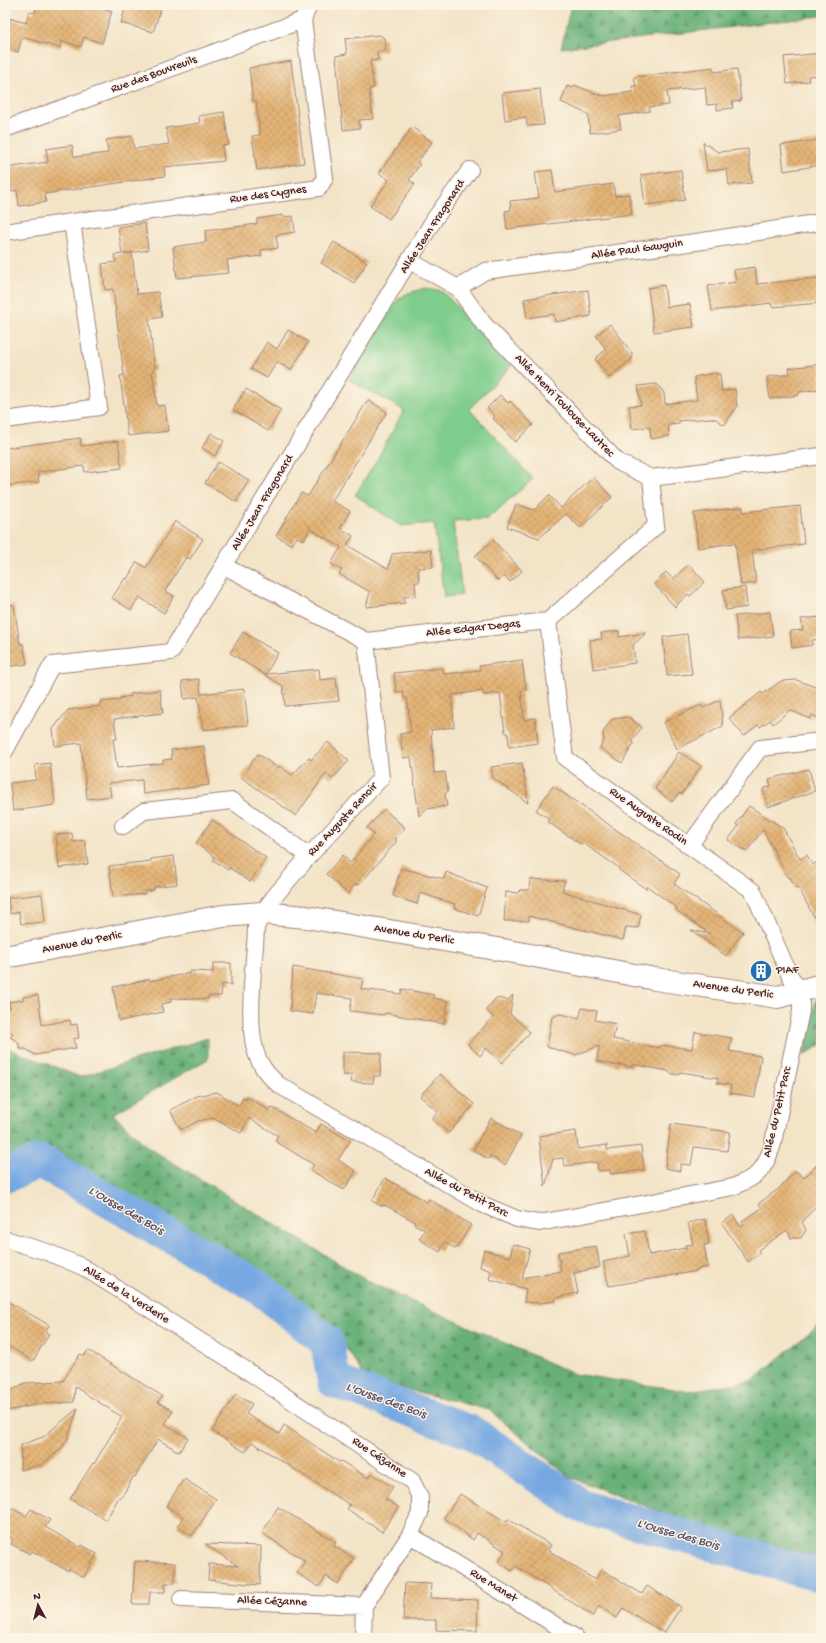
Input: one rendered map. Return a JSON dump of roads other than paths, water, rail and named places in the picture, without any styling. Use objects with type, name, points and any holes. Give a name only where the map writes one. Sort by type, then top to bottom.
[{"type":"street","points":[[303,20],[309,5]]},
{"type":"street","name":"Rue des Bouvreuils","points":[[5,130],[303,20]]},
{"type":"street","name":"Rue des Cygnes","points":[[5,232],[318,188],[325,178],[303,20]]},
{"type":"street","name":"Allée Jean Fragonard","points":[[5,751],[52,665],[171,652],[435,218],[470,170]]},
{"type":"street","points":[[5,420],[99,407],[72,222]]},
{"type":"street","name":"Allée Paul Gauguin","points":[[458,288],[485,271],[703,241],[821,222]]},
{"type":"street","name":"Allée Henri Toulouse-Lautrec","points":[[410,261],[458,288],[483,323],[618,462],[651,478]]},
{"type":"street","points":[[548,621],[656,526],[651,478],[821,456]]},
{"type":"street","points":[[224,566],[366,641]]},
{"type":"street","name":"Allée Edgar Degas","points":[[366,641],[548,621]]},
{"type":"street","name":"Rue Auguste Rodin","points":[[548,621],[565,758],[753,892],[790,976],[801,992]]},
{"type":"street","name":"Rue Auguste Renoir","points":[[262,913],[309,856],[381,778],[366,641]]},
{"type":"street","points":[[689,846],[760,748],[821,741]]},
{"type":"street","points":[[123,826],[144,811],[233,801],[309,856]]},
{"type":"street","name":"Avenue du Perlic","points":[[5,957],[223,916],[262,913],[306,918],[514,952],[655,979],[778,997],[801,992],[821,985]]},
{"type":"street","name":"Allée du Petit Parc","points":[[262,913],[256,928],[251,1027],[256,1052],[260,1063],[267,1074],[279,1085],[484,1205],[517,1219],[539,1223],[733,1187],[753,1178],[765,1166],[772,1147],[801,1011],[801,992]]},
{"type":"street","name":"Allée de la Verderie","points":[[5,1239],[47,1252],[83,1267],[240,1366]]},
{"type":"street","name":"Rue Cézanne","points":[[240,1366],[412,1480],[420,1497],[420,1513],[410,1535],[364,1606]]},
{"type":"street","name":"Rue Manet","points":[[410,1535],[576,1638]]},
{"type":"street","name":"Allée Cézanne","points":[[181,1599],[364,1606]]},
{"type":"street","points":[[363,1638],[364,1606]]},
{"type":"waterway","name":"L'Ousse des Bois","points":[[5,1176],[40,1161],[257,1286],[327,1342],[334,1381],[473,1433],[583,1507],[821,1576]]},
{"type":"place","name":"PIAF","points":[[761,971]]}]
